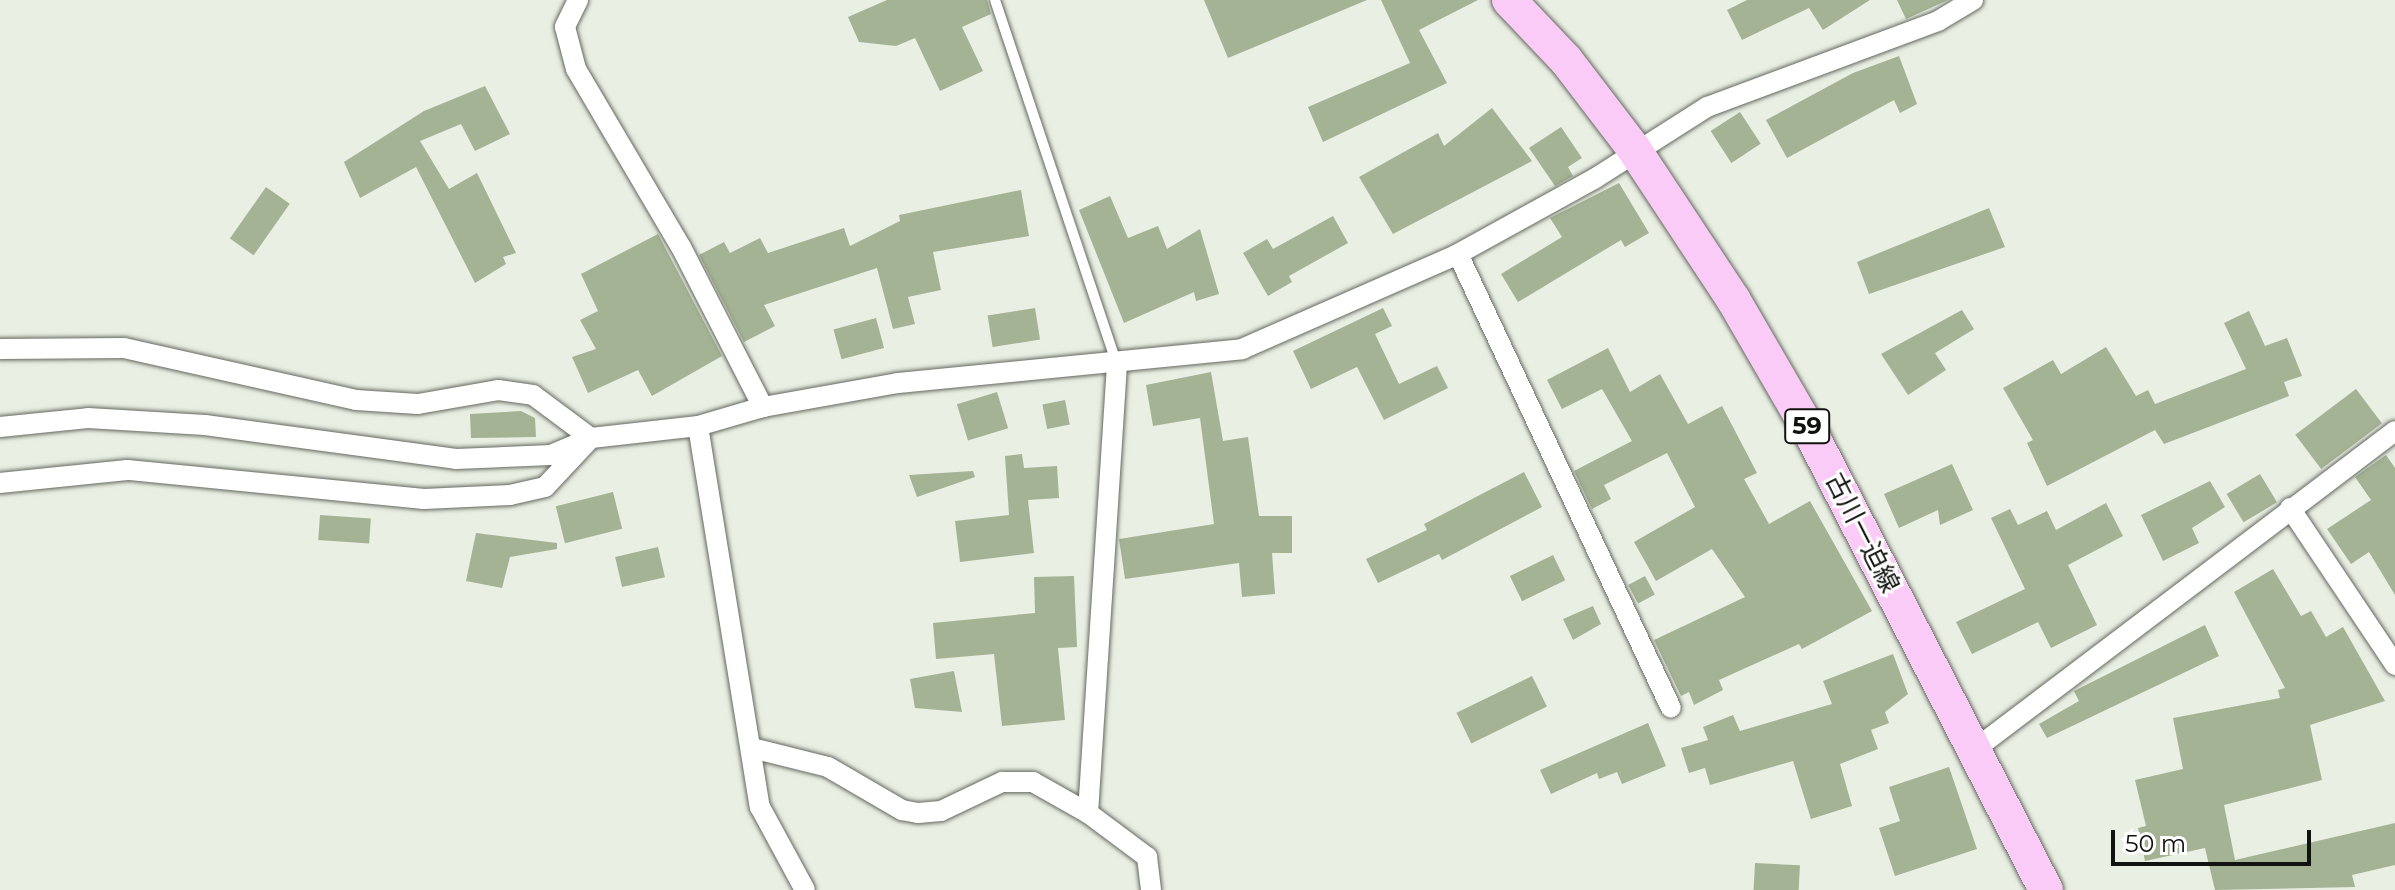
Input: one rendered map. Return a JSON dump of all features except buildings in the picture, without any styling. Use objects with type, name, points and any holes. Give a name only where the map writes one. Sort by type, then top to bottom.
[{"type":"main road","name":"古川一迫線","points":[[1509,0],[1566,60],[1634,149],[1733,299],[1814,439],[2046,890]]},
{"type":"street","points":[[578,0],[565,27],[576,69],[681,247],[763,407]]},
{"type":"street","points":[[0,427],[88,418],[205,425],[456,459],[551,455],[591,438],[698,426],[763,407],[898,383],[1117,364],[1242,349],[1458,254],[1594,179],[1634,149],[1707,107],[1938,21],[1973,0]]},
{"type":"street","points":[[1458,254],[1671,708]]},
{"type":"street","points":[[0,349],[124,348],[356,400],[418,404],[498,390],[533,395],[591,438]]},
{"type":"street","points":[[1088,813],[1117,364]]},
{"type":"street","points":[[698,426],[760,807],[805,890]]},
{"type":"street","points":[[1974,750],[2395,431]]},
{"type":"street","points":[[0,483],[127,470],[424,499],[510,495],[545,487],[591,438]]},
{"type":"street","points":[[2290,508],[2395,665]]},
{"type":"street","points":[[752,748],[828,767],[902,810],[941,811],[1002,782],[1033,782],[1088,813],[1147,857],[1151,890]]},
{"type":"lane","points":[[995,0],[1117,364]]}]
